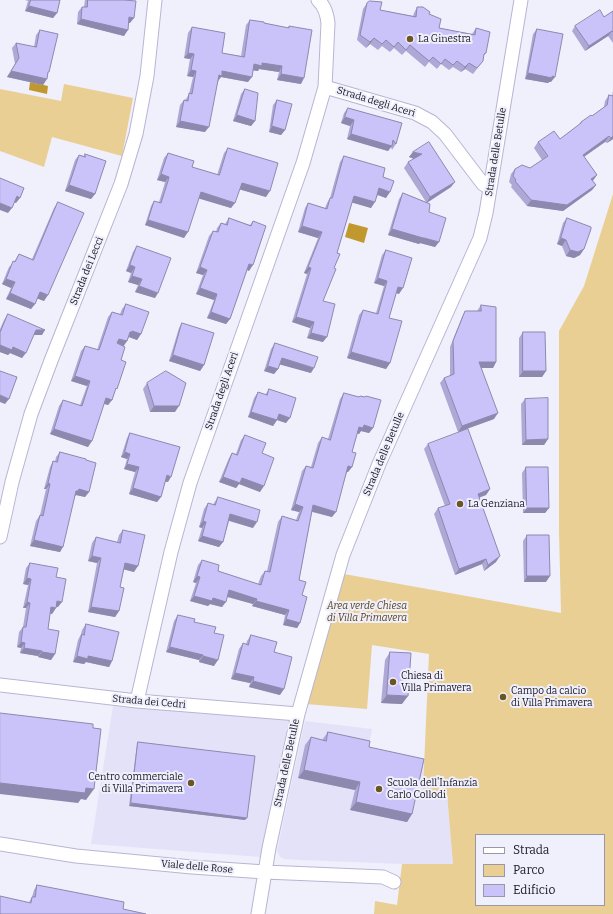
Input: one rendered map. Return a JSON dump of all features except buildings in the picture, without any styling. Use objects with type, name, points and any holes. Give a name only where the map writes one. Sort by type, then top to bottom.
[{"type":"street","name":"Strada dei Lecci","points":[[0,538],[12,482],[31,414],[121,184],[136,134],[147,76],[155,0]]},
{"type":"street","name":"Strada degli Aceri","points":[[137,701],[171,552],[190,483],[303,163],[325,87],[328,23],[327,13],[322,3],[318,0]]},
{"type":"street","name":"Strada delle Betulle","points":[[258,914],[269,848],[298,714],[343,555],[379,464],[480,238],[486,214],[521,0]]},
{"type":"street","name":"Strada degli Aceri","points":[[325,87],[415,113],[432,122],[445,134],[483,184],[490,188]]},
{"type":"street","name":"Strada dei Cedri","points":[[0,685],[137,701],[298,714]]},
{"type":"street","name":"Viale delle Rose","points":[[0,844],[76,856],[265,872],[384,877],[394,882]]},
{"type":"shaded area","points":[[30,82],[48,86],[47,94],[29,90]]},
{"type":"shaded area","points":[[349,223],[368,228],[364,243],[345,237]]},
{"type":"shaded area","points":[[113,706],[289,719],[260,857],[91,844]]},
{"type":"shaded area","points":[[305,721],[372,729],[368,750],[424,760],[423,789],[447,794],[453,864],[403,864],[300,860],[284,859],[280,857],[277,851]]},
{"type":"green space","points":[[64,84],[133,98],[122,156],[52,137],[44,167],[0,151],[0,89],[61,101]]},
{"type":"green space","name":"Area verde Chiesa di Villa Primavera","points":[[613,194],[613,914],[374,914],[375,901],[397,905],[402,864],[453,864],[447,794],[423,789],[429,654],[372,645],[367,709],[306,704],[344,574],[561,613],[559,531],[559,331],[584,286]]},
{"type":"place","name":"La Ginestra","points":[[410,39]]},
{"type":"place","name":"La Genziana","points":[[460,504]]},
{"type":"place","name":"Chiesa di Villa Primavera","points":[[393,682]]},
{"type":"place","name":"Campo da calcio di Villa Primavera","points":[[503,697]]},
{"type":"place","name":"Centro commerciale di Villa Primavera","points":[[191,783]]},
{"type":"place","name":"Scuola dell'Infanzia Carlo Collodi","points":[[379,789]]}]
